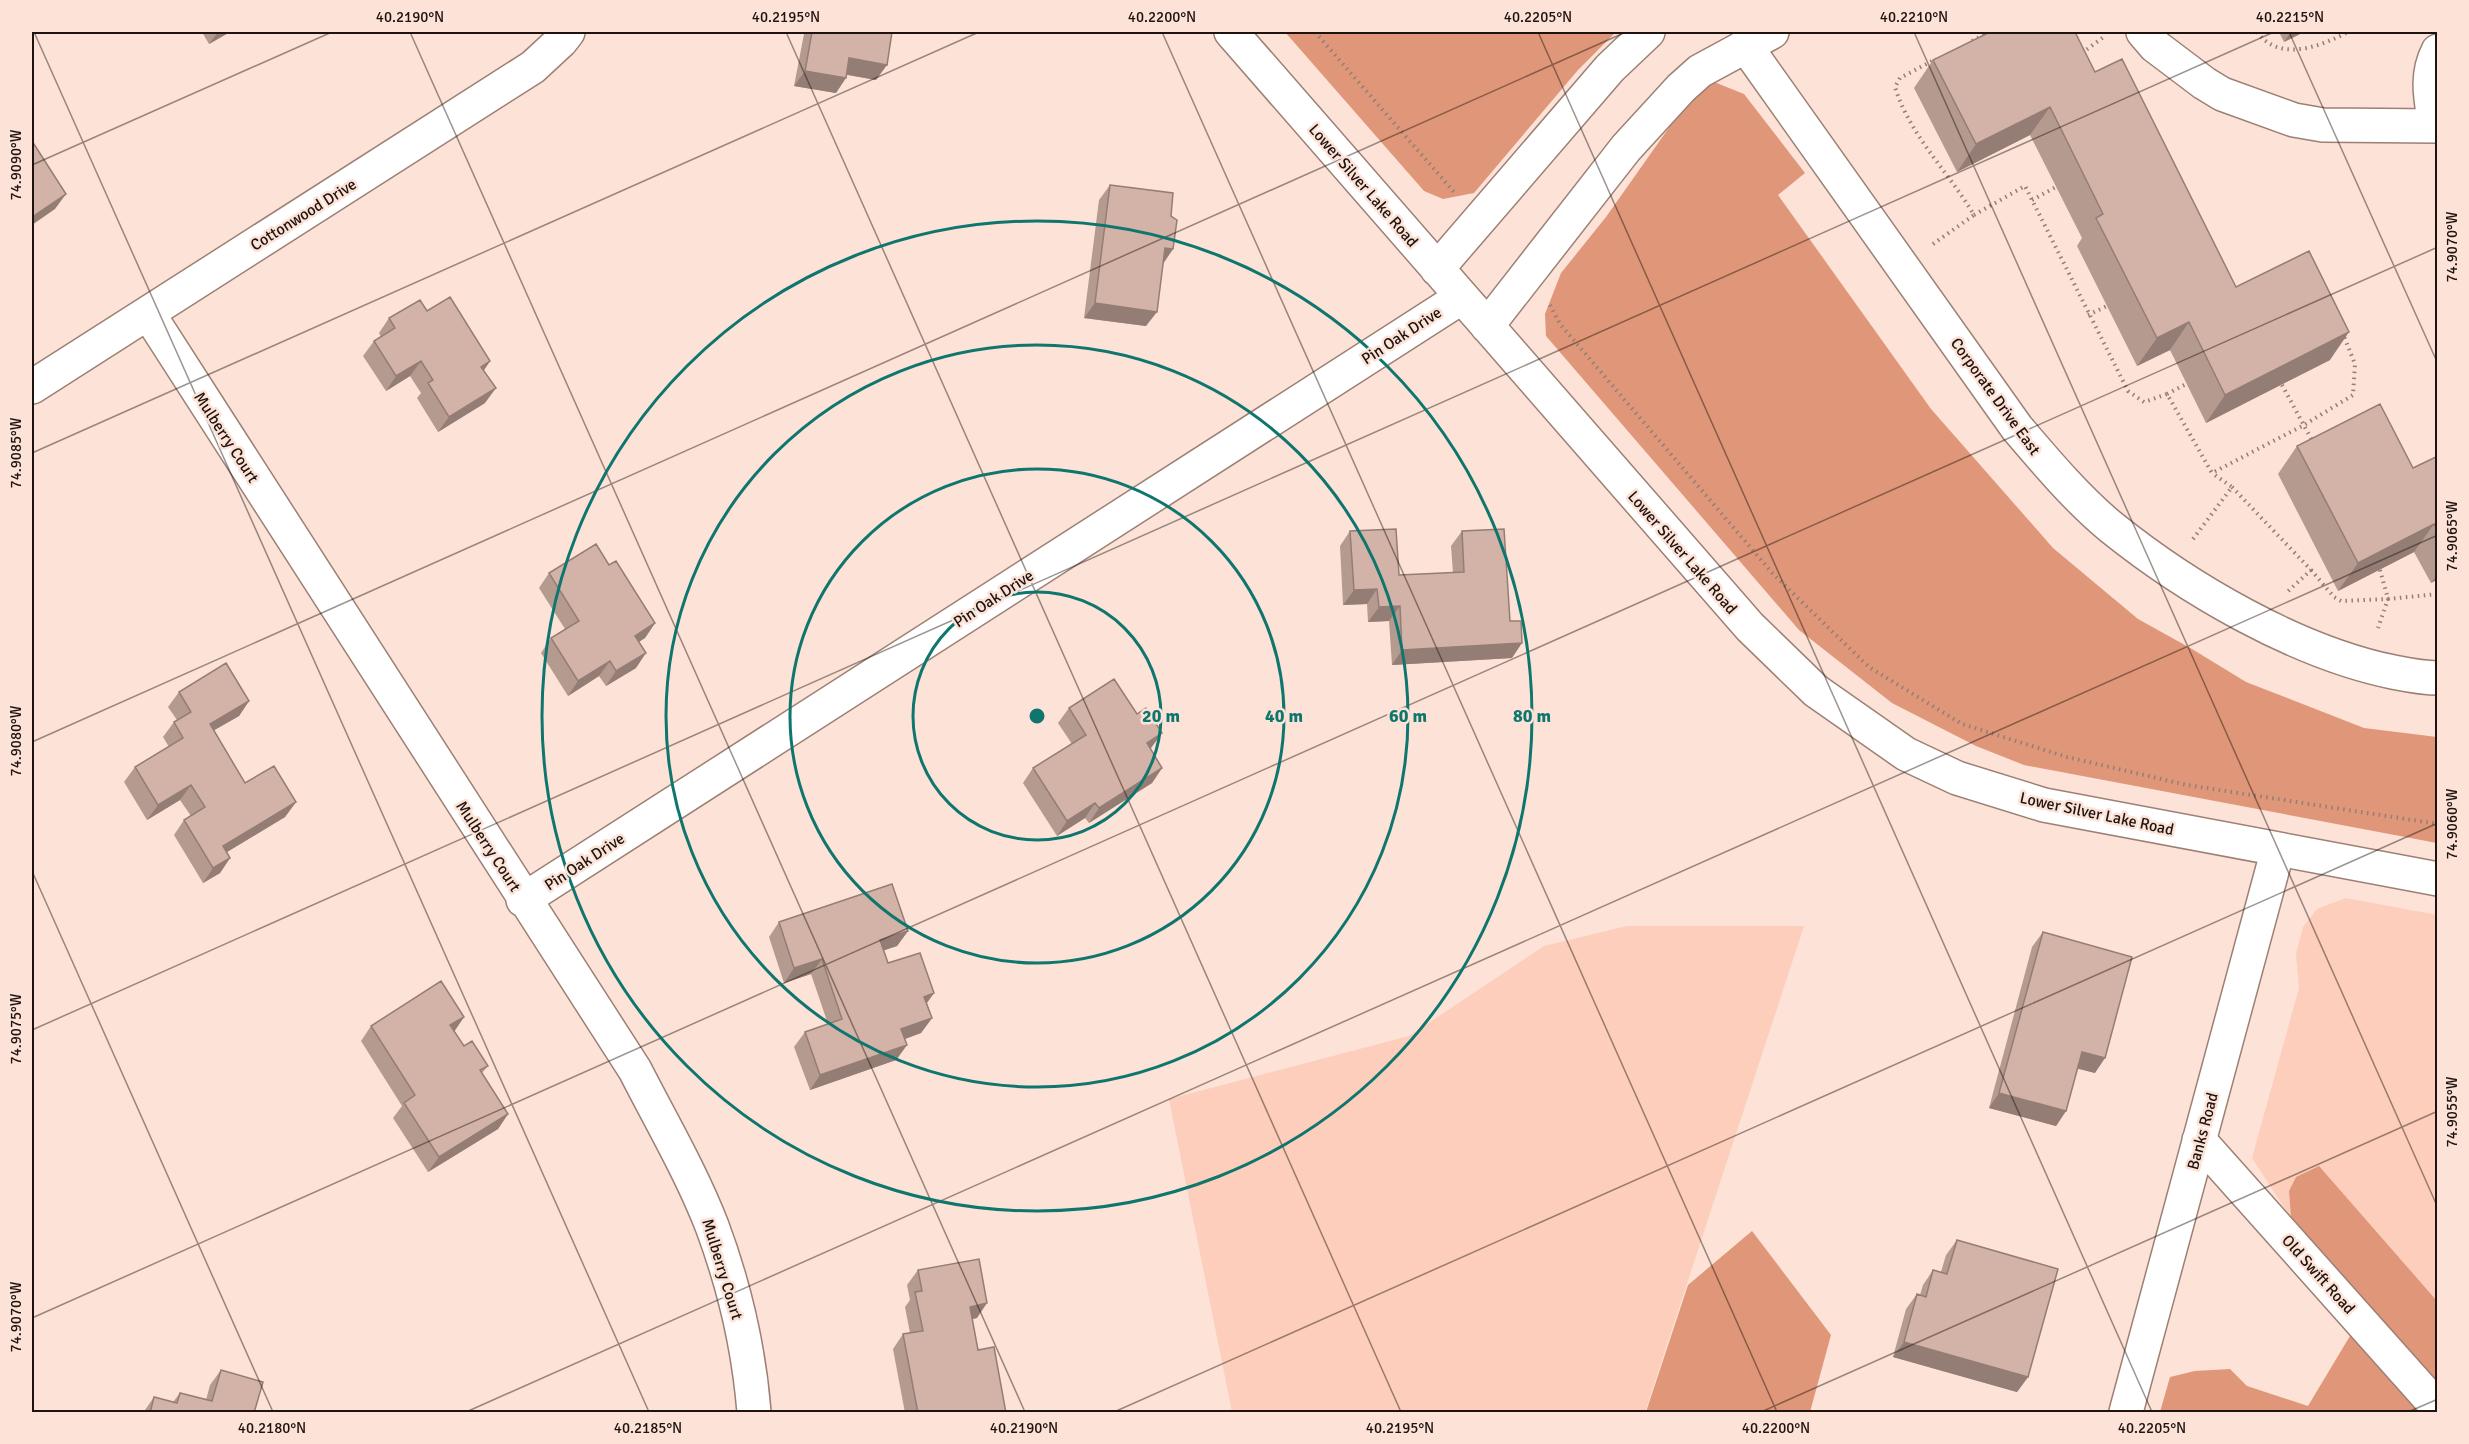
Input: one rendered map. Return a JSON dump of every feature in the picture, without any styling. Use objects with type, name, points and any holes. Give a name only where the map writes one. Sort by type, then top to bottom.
[{"type":"street","name":"Cottonwood Drive","points":[[32,387],[533,68],[568,32]]},
{"type":"street","name":"Lower Silver Lake Road","points":[[1231,32],[1750,627],[1816,691],[1906,754],[1957,778],[2044,805],[2438,879]]},
{"type":"street","points":[[1437,268],[1610,68],[1648,32]]},
{"type":"street","points":[[2143,32],[2155,46],[2222,94],[2294,120],[2323,125],[2436,126],[2428,84],[2431,65],[2438,51]]},
{"type":"street","points":[[1487,326],[1626,148],[1681,88],[1700,71],[1759,38]]},
{"type":"street","name":"Corporate Drive East","points":[[1759,38],[1902,266],[2017,428],[2046,463],[2109,525],[2170,571],[2217,600],[2306,644],[2365,666],[2425,678],[2438,678]]},
{"type":"street","name":"Pin Oak Drive","points":[[523,900],[1462,297]]},
{"type":"street","name":"Mulberry Court","points":[[148,313],[523,900],[635,1070],[698,1193],[712,1227],[736,1303],[753,1389],[754,1413]]},
{"type":"street","name":"Banks Road","points":[[2126,1413],[2278,849]]},
{"type":"street","name":"Old Swift Road","points":[[2199,1140],[2438,1408]]},
{"type":"path","points":[[1315,32],[1478,221]]},
{"type":"path","points":[[1970,42],[1990,32]]},
{"type":"path","points":[[2075,46],[2083,53],[2110,32]]},
{"type":"path","points":[[2257,32],[2262,38],[2278,47],[2304,50],[2329,42],[2348,32]]},
{"type":"path","points":[[1940,57],[1900,78],[1894,87],[1921,142],[1945,169],[1974,214]]},
{"type":"path","points":[[1902,266],[1974,214],[2025,186],[2128,392],[2144,402],[2186,384]]},
{"type":"path","points":[[2032,200],[2056,187]]},
{"type":"path","points":[[1531,270],[1560,324],[1773,574],[1869,667],[1962,724],[2067,757],[2187,785],[2438,824]]},
{"type":"path","points":[[2088,315],[2107,306]]},
{"type":"path","points":[[2212,473],[2353,395],[2355,364],[2339,326]]},
{"type":"path","points":[[2282,385],[2314,443]]},
{"type":"path","points":[[2167,394],[2212,473],[2232,487],[2334,597],[2341,601],[2438,594]]},
{"type":"path","points":[[2170,571],[2232,487]]},
{"type":"path","points":[[2257,620],[2310,570]]},
{"type":"path","points":[[2365,666],[2388,598],[2380,570]]},
{"type":"shaded area","points":[[1285,32],[1616,32],[1578,70],[1474,193],[1443,199],[1424,191]]},
{"type":"shaded area","points":[[1704,78],[1744,94],[1805,173],[1778,195],[1931,409],[2053,548],[2138,619],[2246,682],[2364,728],[2437,737],[2437,843],[2024,765],[1976,746],[1892,703],[1799,630],[1546,336],[1545,314],[1561,273],[1606,217]]},
{"type":"shaded area","points":[[2346,898],[2437,915],[2437,1301],[2319,1167],[2289,1191],[2291,1218],[2252,1158],[2299,988],[2296,954],[2303,927],[2317,909]]},
{"type":"shaded area","points":[[1627,926],[1804,926],[1645,1412],[1232,1412],[1169,1099],[1409,1036],[1544,946]]},
{"type":"shaded area","points":[[2319,1166],[2437,1301],[2437,1412],[2160,1412],[2170,1377],[2195,1371],[2230,1369],[2247,1386],[2308,1406],[2368,1306],[2291,1218],[2289,1191],[2296,1177]]},
{"type":"shaded area","points":[[1752,1231],[1831,1335],[1810,1412],[1646,1412],[1688,1285]]},
{"type":"building","points":[[812,32],[892,32],[887,65],[849,58],[846,78],[805,71]]},
{"type":"building","points":[[1990,32],[2075,32],[2095,72],[2122,59],[2236,287],[2309,251],[2349,332],[2225,395],[2189,322],[2157,338],[2096,218],[2103,214],[2050,107],[1976,144],[1933,60]]},
{"type":"building","points":[[32,141],[66,194],[32,217]]},
{"type":"building","points":[[1110,185],[1173,193],[1171,216],[1177,220],[1173,249],[1165,248],[1157,312],[1095,303]]},
{"type":"building","points":[[450,297],[490,361],[481,367],[496,388],[449,417],[428,383],[433,380],[421,361],[396,376],[374,341],[395,328],[389,318],[420,300],[427,311]]},
{"type":"building","points":[[2380,404],[2413,468],[2438,456],[2438,530],[2434,524],[2358,563],[2297,446]]},
{"type":"building","points":[[1396,529],[1399,575],[1464,572],[1462,531],[1504,529],[1510,621],[1521,621],[1522,643],[1402,650],[1400,606],[1379,607],[1377,589],[1354,590],[1350,531]]},
{"type":"building","points":[[596,544],[609,565],[616,561],[655,623],[635,636],[646,653],[616,671],[610,661],[578,681],[551,638],[579,621],[549,573]]},
{"type":"building","points":[[226,663],[249,701],[210,724],[245,783],[274,766],[296,802],[223,846],[230,858],[213,868],[184,820],[205,807],[191,785],[158,805],[135,767],[183,738],[174,722],[191,712],[179,692]]},
{"type":"building","points":[[1114,679],[1137,714],[1146,708],[1162,733],[1147,743],[1162,768],[1099,808],[1095,803],[1067,821],[1033,768],[1086,735],[1069,708]]},
{"type":"building","points":[[892,884],[908,931],[880,940],[888,963],[920,953],[934,993],[924,997],[932,1018],[901,1029],[907,1045],[820,1075],[805,1032],[842,1019],[822,959],[794,968],[779,922]]},
{"type":"building","points":[[2043,932],[2132,957],[2105,1058],[2082,1052],[2066,1111],[1999,1093]]},
{"type":"building","points":[[441,981],[464,1017],[450,1025],[464,1046],[472,1041],[488,1066],[480,1070],[508,1114],[439,1157],[404,1103],[415,1095],[371,1026]]},
{"type":"building","points":[[1957,1240],[2058,1269],[2028,1377],[1904,1342],[1917,1294],[1926,1297],[1933,1270],[1947,1274]]},
{"type":"building","points":[[979,1259],[987,1303],[970,1307],[978,1350],[994,1347],[1006,1413],[918,1413],[903,1334],[923,1331],[915,1292],[922,1291],[918,1270]]},
{"type":"building","points":[[221,1370],[263,1382],[254,1413],[150,1413],[154,1397],[177,1403],[180,1393],[212,1401]]}]
